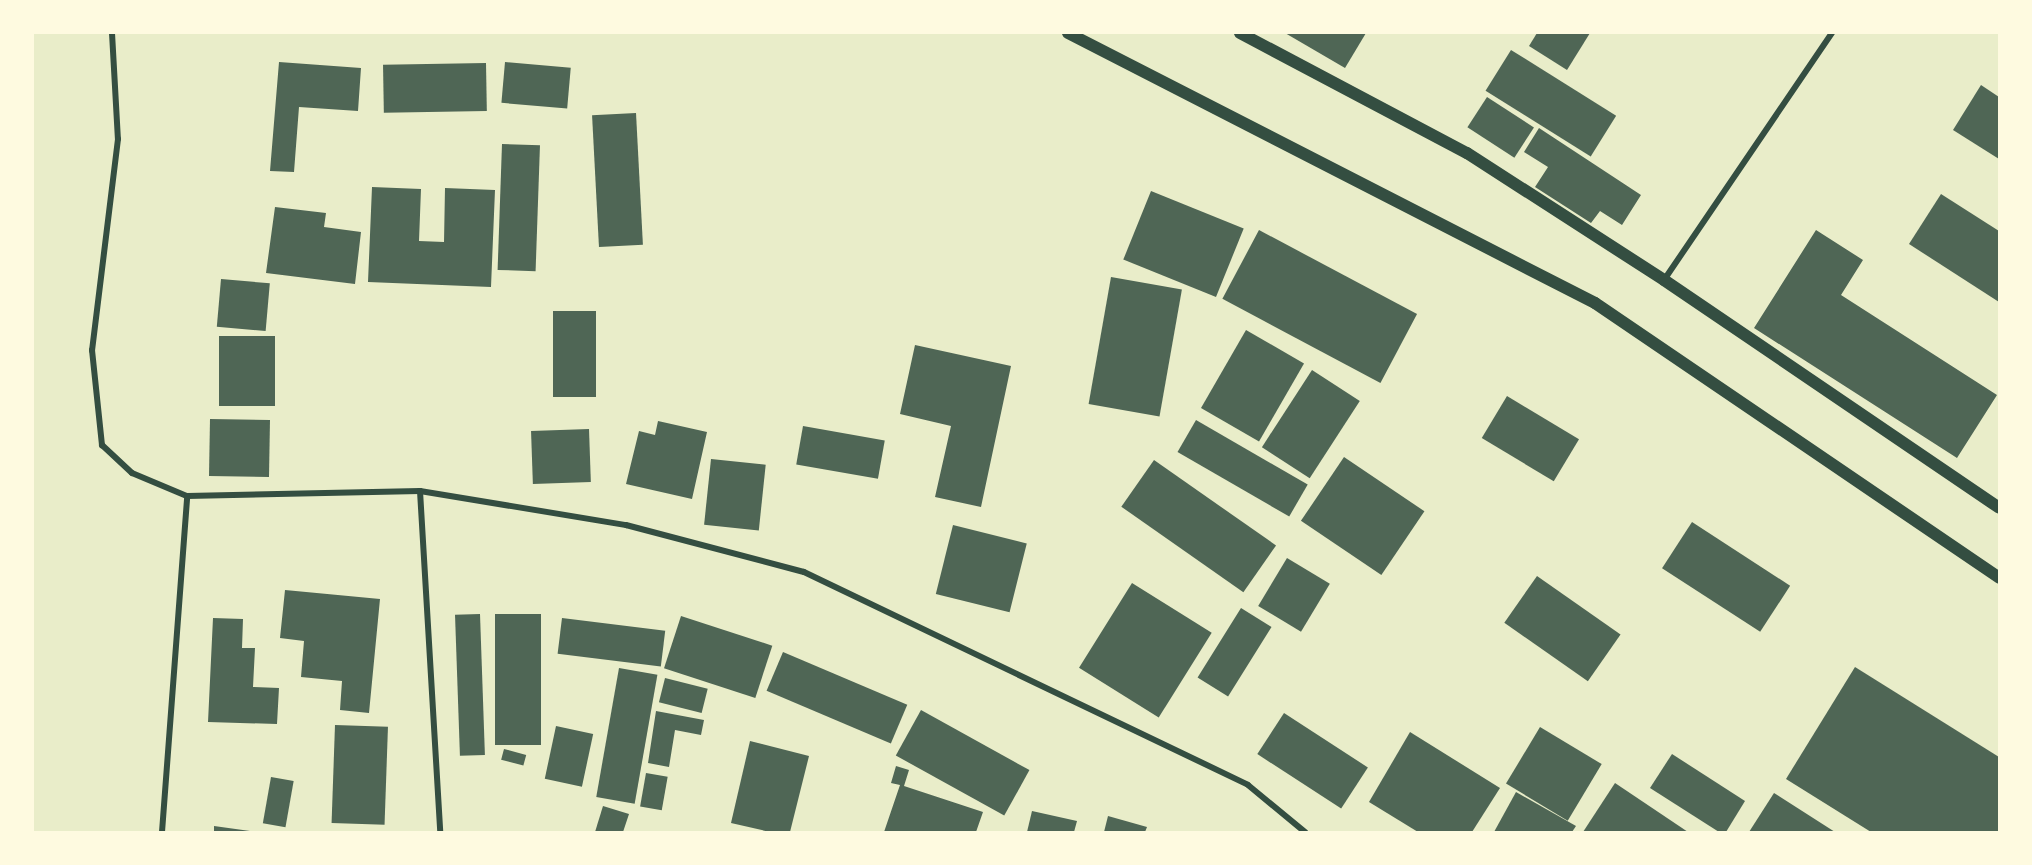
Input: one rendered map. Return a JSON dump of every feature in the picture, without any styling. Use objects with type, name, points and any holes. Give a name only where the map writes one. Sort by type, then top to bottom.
[{"type":"main road","points":[[1068,33],[1594,303],[1999,578]]},
{"type":"main road","points":[[1240,33],[1467,153],[1664,280],[1999,508]]},
{"type":"street","points":[[112,33],[118,139],[92,350],[102,445],[132,473],[187,496],[420,491],[626,525],[804,572],[1248,785],[1305,832]]},
{"type":"street","points":[[1664,280],[1832,33]]},
{"type":"street","points":[[420,491],[440,832]]},
{"type":"street","points":[[162,832],[187,496]]},
{"type":"building","points":[[1285,33],[1366,33],[1345,68]]},
{"type":"building","points":[[1537,33],[1590,33],[1567,70],[1529,46]]},
{"type":"building","points":[[1511,50],[1616,116],[1591,156],[1486,91]]},
{"type":"building","points":[[279,62],[361,68],[358,111],[299,107],[294,172],[270,171]]},
{"type":"building","points":[[505,62],[571,68],[567,109],[501,103]]},
{"type":"building","points":[[486,63],[487,111],[384,113],[383,65]]},
{"type":"building","points":[[1981,85],[1999,97],[1999,159],[1953,130]]},
{"type":"building","points":[[1487,97],[1534,127],[1514,158],[1467,127]]},
{"type":"building","points":[[636,113],[643,245],[599,247],[592,115]]},
{"type":"building","points":[[1539,128],[1641,195],[1622,225],[1600,211],[1591,223],[1535,187],[1548,167],[1524,152]]},
{"type":"building","points":[[502,144],[540,145],[536,271],[498,270]]},
{"type":"building","points":[[372,187],[421,189],[419,241],[444,242],[445,188],[495,190],[491,287],[368,282]]},
{"type":"building","points":[[1151,191],[1244,228],[1216,297],[1123,260]]},
{"type":"building","points":[[1941,194],[1999,231],[1999,302],[1909,244]]},
{"type":"building","points":[[275,207],[326,213],[324,227],[361,232],[355,284],[266,273]]},
{"type":"building","points":[[1259,230],[1417,314],[1380,383],[1222,299]]},
{"type":"building","points":[[1816,230],[1863,260],[1841,295],[1997,395],[1957,458],[1754,328]]},
{"type":"building","points":[[1111,277],[1182,290],[1160,417],[1089,404]]},
{"type":"building","points":[[221,279],[270,283],[266,331],[217,327]]},
{"type":"building","points":[[553,311],[596,311],[596,397],[553,397]]},
{"type":"building","points":[[1246,330],[1304,364],[1259,441],[1201,408]]},
{"type":"building","points":[[219,336],[275,336],[275,406],[219,406]]},
{"type":"building","points":[[915,345],[1011,366],[981,507],[935,497],[951,426],[900,414]]},
{"type":"building","points":[[1312,370],[1360,401],[1310,478],[1262,447]]},
{"type":"building","points":[[1507,396],[1579,439],[1554,481],[1482,438]]},
{"type":"building","points":[[210,419],[270,420],[269,477],[209,476]]},
{"type":"building","points":[[1196,420],[1308,484],[1289,517],[1178,452]]},
{"type":"building","points":[[658,421],[707,432],[692,499],[626,484],[639,431],[655,435]]},
{"type":"building","points":[[803,426],[885,440],[878,479],[796,464]]},
{"type":"building","points":[[589,429],[591,482],[533,484],[531,431]]},
{"type":"building","points":[[1344,457],[1424,511],[1381,575],[1301,521]]},
{"type":"building","points":[[711,459],[766,465],[759,530],[704,525]]},
{"type":"building","points":[[1154,460],[1276,545],[1243,592],[1121,507]]},
{"type":"building","points":[[1692,522],[1790,586],[1760,632],[1662,568]]},
{"type":"building","points":[[953,525],[1027,543],[1010,612],[936,594]]},
{"type":"building","points":[[1287,558],[1330,584],[1301,632],[1258,606]]},
{"type":"building","points":[[1537,576],[1621,635],[1588,681],[1504,623]]},
{"type":"building","points":[[1132,583],[1212,633],[1159,718],[1079,668]]},
{"type":"building","points":[[285,590],[380,599],[369,713],[340,710],[342,681],[301,677],[304,641],[280,638]]},
{"type":"building","points":[[1241,608],[1272,627],[1228,697],[1198,678]]},
{"type":"building","points":[[480,614],[485,755],[460,756],[455,615]]},
{"type":"building","points":[[495,614],[541,614],[541,745],[495,745]]},
{"type":"building","points":[[681,616],[772,646],[755,698],[664,668]]},
{"type":"building","points":[[213,618],[243,619],[242,648],[255,648],[253,687],[279,688],[277,724],[208,722]]},
{"type":"building","points":[[562,618],[665,631],[661,666],[558,654]]},
{"type":"building","points":[[783,652],[907,705],[891,743],[767,691]]},
{"type":"building","points":[[1855,667],[1999,757],[1998,832],[1871,832],[1786,779]]},
{"type":"building","points":[[619,668],[657,675],[635,804],[596,797]]},
{"type":"building","points":[[665,678],[708,689],[702,713],[659,702]]},
{"type":"building","points":[[921,710],[1029,770],[1004,816],[896,755]]},
{"type":"building","points":[[656,711],[704,720],[701,735],[675,730],[669,767],[648,763]]},
{"type":"building","points":[[1284,713],[1368,767],[1341,809],[1257,754]]},
{"type":"building","points":[[335,725],[388,727],[385,825],[332,823]]},
{"type":"building","points":[[556,726],[593,734],[582,787],[545,779]]},
{"type":"building","points":[[1540,727],[1602,764],[1568,821],[1506,784]]},
{"type":"building","points":[[1410,732],[1500,788],[1472,832],[1418,832],[1369,802]]},
{"type":"building","points":[[750,741],[809,756],[790,832],[770,832],[731,823]]},
{"type":"building","points":[[504,749],[526,755],[523,766],[501,760]]},
{"type":"building","points":[[1672,754],[1745,801],[1726,832],[1719,832],[1650,788]]},
{"type":"building","points":[[896,766],[909,770],[904,786],[983,812],[976,832],[884,832],[900,785],[891,783]]},
{"type":"building","points":[[646,773],[668,777],[662,810],[640,806]]},
{"type":"building","points":[[271,777],[294,781],[285,827],[263,823]]},
{"type":"building","points":[[1615,783],[1688,832],[1583,832]]},
{"type":"building","points":[[1516,792],[1576,826],[1572,832],[1494,832]]},
{"type":"building","points":[[1774,793],[1835,832],[1749,832]]},
{"type":"building","points":[[603,806],[629,814],[623,832],[595,832]]},
{"type":"building","points":[[1032,811],[1077,821],[1074,832],[1027,832]]},
{"type":"building","points":[[1108,816],[1147,827],[1145,832],[1104,832]]},
{"type":"building","points":[[214,826],[250,831],[250,832],[214,832]]}]
